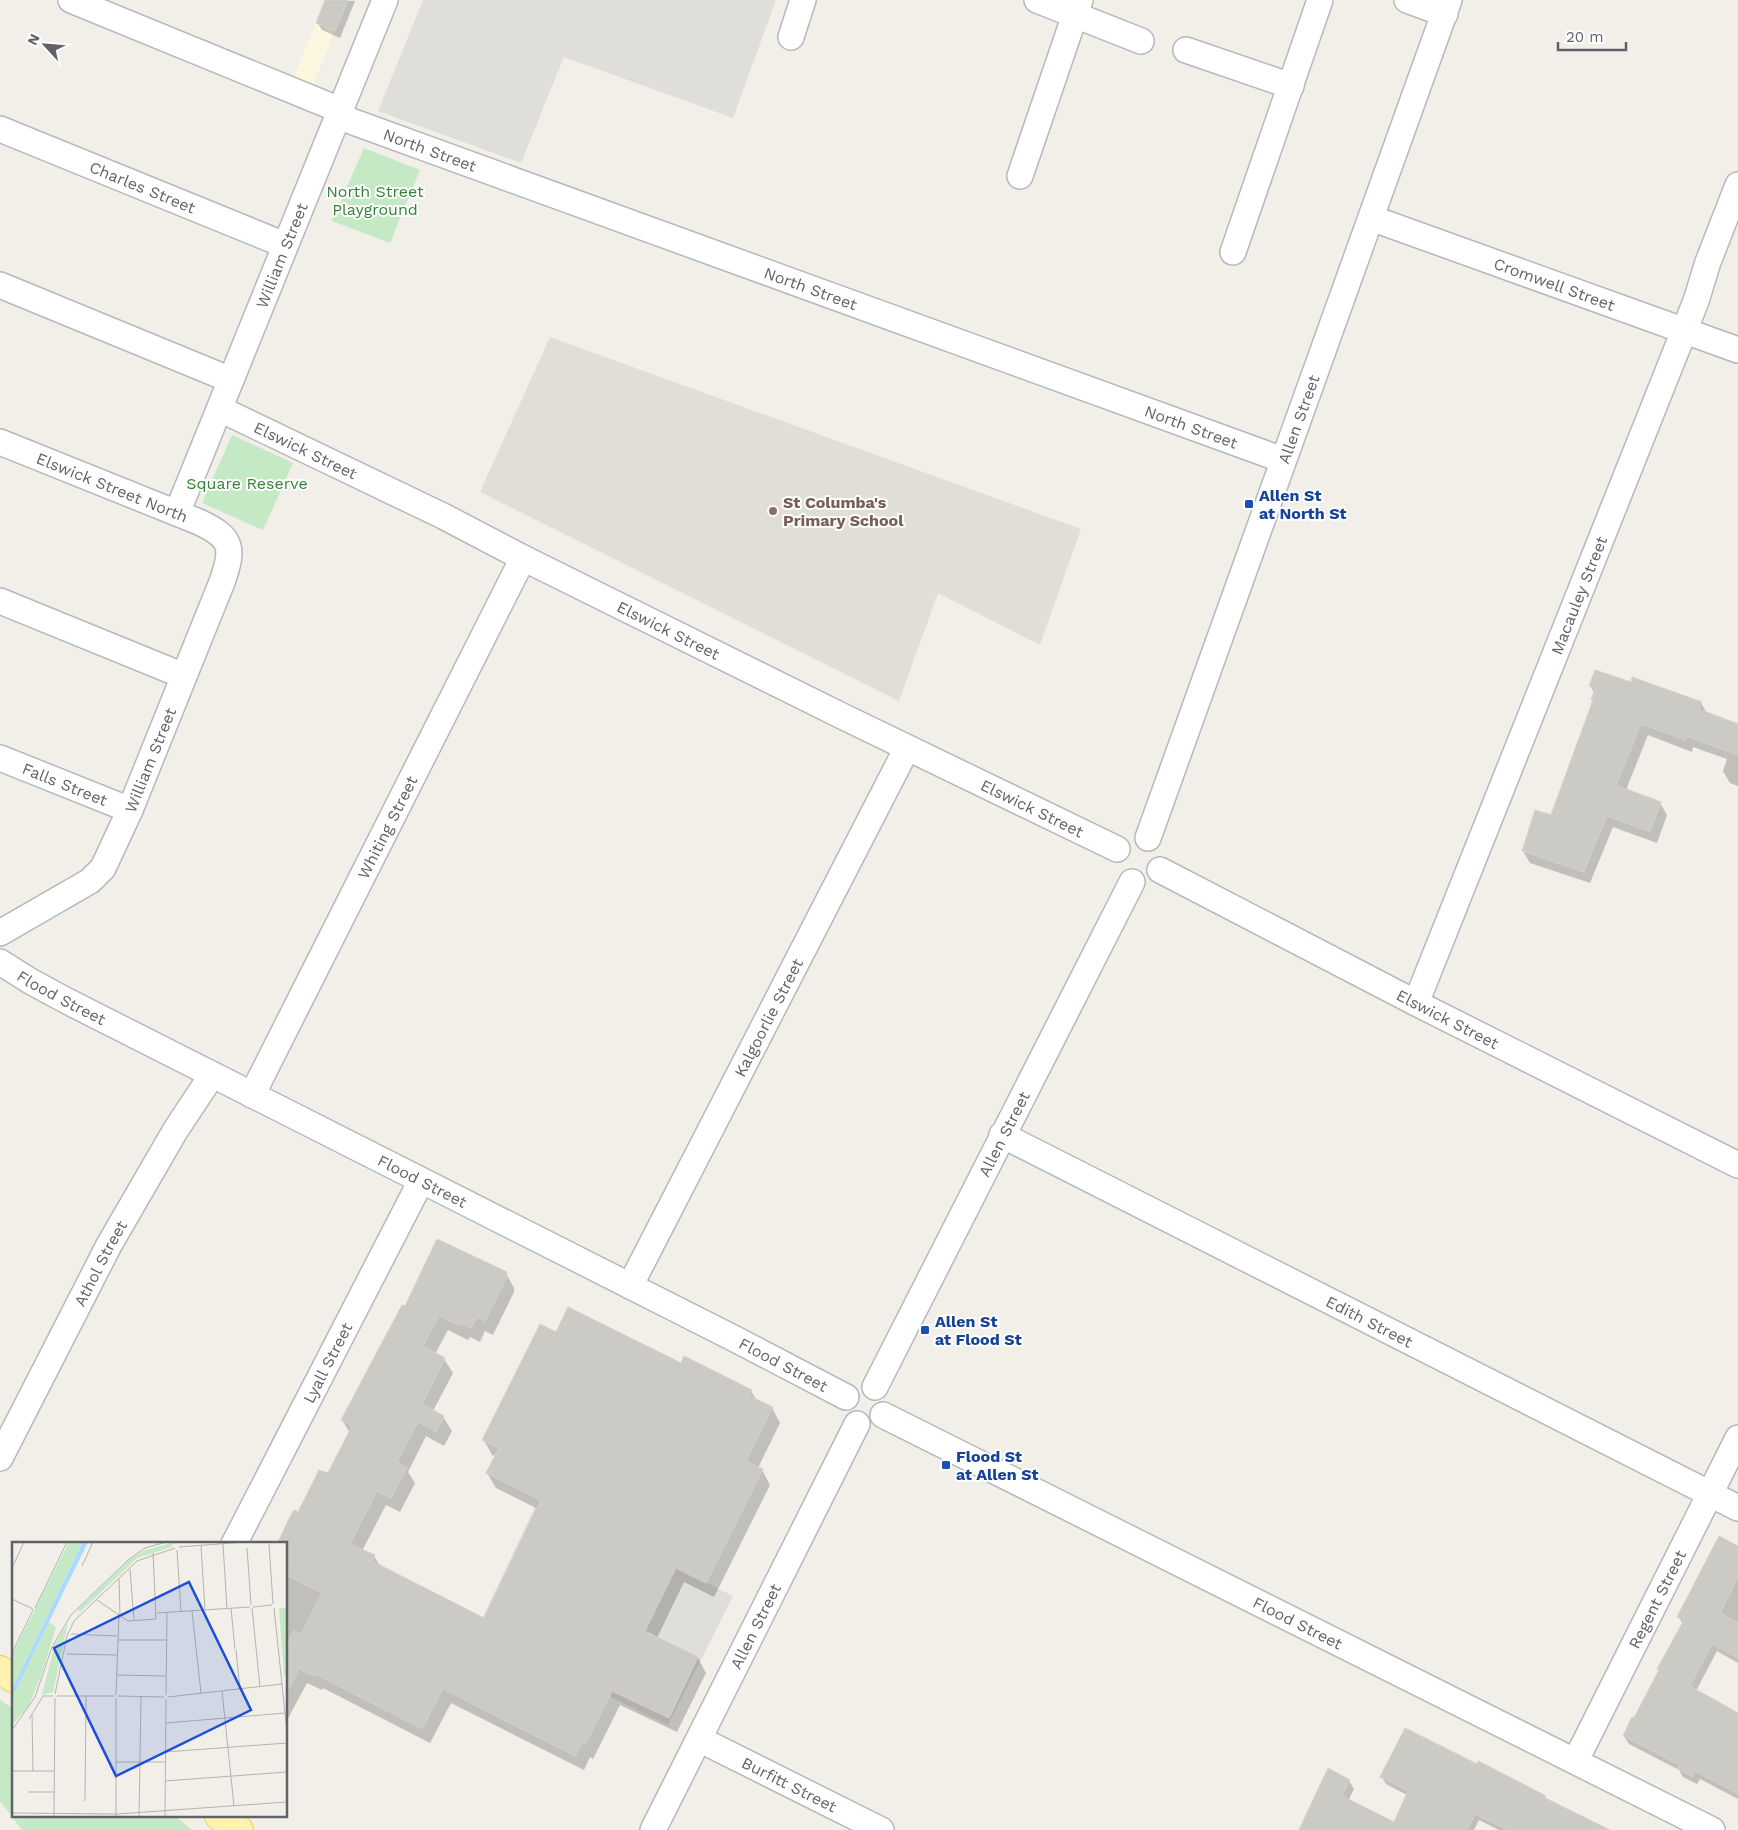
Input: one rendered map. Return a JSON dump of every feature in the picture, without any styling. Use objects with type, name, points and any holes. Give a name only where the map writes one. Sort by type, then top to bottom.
[{"type":"main road","points":[[0,1670],[12,1679]]},
{"type":"main road","points":[[222,1818],[239,1830]]},
{"type":"street","name":"North Street","points":[[71,0],[338,113],[1283,460]]},
{"type":"street","name":"William Street","points":[[177,513],[385,0]]},
{"type":"street","points":[[791,37],[803,0]]},
{"type":"street","points":[[1037,0],[1078,7],[1141,40]]},
{"type":"street","points":[[1233,252],[1320,0]]},
{"type":"street","points":[[1407,0],[1447,7]]},
{"type":"street","points":[[1020,176],[1078,7]]},
{"type":"street","name":"Allen Street","points":[[1148,838],[1447,7]]},
{"type":"street","points":[[1186,50],[1291,86]]},
{"type":"street","name":"Charles Street","points":[[0,129],[285,245]]},
{"type":"street","name":"Macauley Street","points":[[1416,1004],[1696,301],[1708,262],[1738,185]]},
{"type":"street","name":"Cromwell Street","points":[[1371,218],[1738,350]]},
{"type":"street","points":[[0,285],[232,380]]},
{"type":"street","name":"Elswick Street","points":[[220,409],[443,516],[523,558],[907,748],[1117,849]]},
{"type":"street","name":"Elswick Street North","points":[[0,442],[177,513],[217,530],[223,536]]},
{"type":"street","name":"William Street","points":[[2,929],[96,877],[103,868],[130,810],[227,568],[229,552],[223,536]]},
{"type":"street","name":"Whiting Street","points":[[252,1095],[523,558]]},
{"type":"street","points":[[0,601],[184,676]]},
{"type":"street","name":"Kalgoorlie Street","points":[[630,1286],[907,748]]},
{"type":"street","name":"Falls Street","points":[[0,758],[130,810]]},
{"type":"street","points":[[1130,837],[1148,838],[1159,848],[1161,855],[1160,870],[1155,877],[1148,881],[1140,883],[1124,879],[1118,873],[1115,865],[1117,849],[1130,837]]},
{"type":"street","name":"Elswick Street","points":[[1160,870],[1416,1004],[1738,1165]]},
{"type":"street","name":"Allen Street","points":[[875,1387],[1132,882]]},
{"type":"street","name":"Flood Street","points":[[0,962],[30,981],[212,1075],[846,1397]]},
{"type":"street","name":"Athol Street","points":[[0,1458],[108,1245],[175,1131],[212,1075]]},
{"type":"street","name":"Edith Street","points":[[1002,1135],[1738,1508]]},
{"type":"street","name":"Lyall Street","points":[[235,1542],[421,1181]]},
{"type":"street","points":[[862,1384],[875,1387],[884,1396],[885,1409],[883,1415],[879,1420],[869,1425],[857,1424],[852,1421],[846,1412],[846,1397],[850,1391],[862,1384]]},
{"type":"street","name":"Flood Street","points":[[883,1415],[1576,1760],[1712,1830]]},
{"type":"street","name":"Allen Street","points":[[654,1830],[857,1424]]},
{"type":"street","name":"Regent Street","points":[[1576,1760],[1738,1438]]},
{"type":"street","name":"Burfitt Street","points":[[699,1739],[881,1830]]},
{"type":"shaded area","points":[[325,0],[348,0],[312,87],[293,79]]},
{"type":"shaded area","points":[[423,0],[776,0],[733,118],[564,57],[521,163],[378,111]]},
{"type":"shaded area","name":"St Columba's Primary School","points":[[550,337],[1081,529],[1040,645],[938,593],[899,701],[480,492]]},
{"type":"shaded area","points":[[539,1499],[733,1596],[668,1725],[476,1631]]},
{"type":"green space","name":"North Street Playground","points":[[364,148],[420,170],[390,243],[332,221]]},
{"type":"green space","name":"Square Reserve","points":[[232,435],[293,463],[263,530],[202,503]]},
{"type":"green space","points":[[0,1700],[12,1708],[12,1817],[0,1801]]},
{"type":"green space","points":[[13,1818],[177,1818],[192,1830],[22,1830]]},
{"type":"building","points":[[325,0],[348,0],[335,31],[316,23]]},
{"type":"building","points":[[1595,670],[1631,682],[1632,677],[1702,702],[1699,709],[1738,724],[1738,755],[1686,736],[1685,740],[1641,724],[1616,785],[1661,802],[1650,832],[1607,816],[1584,872],[1522,851],[1535,810],[1551,815],[1593,700],[1591,700],[1595,689],[1589,686]]},
{"type":"building","points":[[437,1239],[507,1272],[505,1276],[507,1277],[485,1321],[477,1317],[471,1328],[461,1323],[460,1326],[439,1316],[423,1346],[445,1358],[422,1404],[444,1416],[436,1432],[418,1422],[397,1462],[407,1468],[391,1498],[377,1491],[350,1544],[375,1555],[372,1561],[484,1618],[540,1500],[486,1473],[499,1448],[482,1440],[540,1324],[556,1332],[568,1307],[681,1363],[684,1356],[752,1390],[749,1396],[773,1407],[746,1461],[763,1469],[706,1583],[676,1568],[645,1631],[698,1657],[669,1718],[612,1691],[585,1745],[582,1743],[575,1756],[443,1689],[422,1729],[315,1674],[314,1676],[299,1669],[288,1690],[288,1642],[294,1631],[301,1634],[322,1593],[288,1576],[288,1542],[278,1542],[294,1510],[298,1512],[319,1470],[328,1473],[352,1426],[341,1420],[402,1305],[405,1306]]},
{"type":"building","points":[[1719,1536],[1738,1546],[1738,1577],[1720,1613],[1738,1623],[1738,1658],[1712,1644],[1690,1686],[1738,1713],[1738,1794],[1695,1771],[1692,1777],[1677,1768],[1679,1765],[1623,1736],[1684,1620],[1677,1617]]},
{"type":"building","points":[[1405,1728],[1477,1764],[1478,1761],[1546,1796],[1545,1798],[1610,1830],[1507,1830],[1475,1814],[1467,1830],[1299,1830],[1328,1768],[1350,1780],[1342,1796],[1394,1822],[1408,1791],[1380,1777]]},
{"type":"place","name":"Allen St at North St","points":[[1249,504]]},
{"type":"place","name":"St Columba's Primary School","points":[[773,511]]},
{"type":"place","name":"Allen St at Flood St","points":[[925,1330]]},
{"type":"place","name":"Flood St at Allen St","points":[[946,1465]]}]
